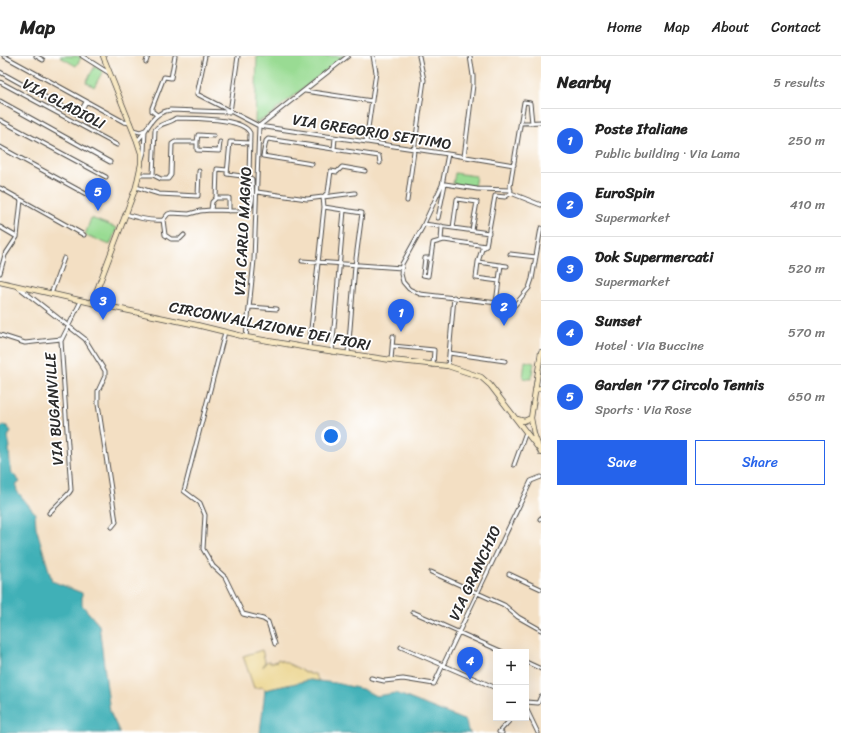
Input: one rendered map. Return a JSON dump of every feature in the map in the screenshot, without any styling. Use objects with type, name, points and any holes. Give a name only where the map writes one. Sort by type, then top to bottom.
[{"type":"street","points":[[4,56],[86,102],[124,122],[130,123]]},
{"type":"street","points":[[36,56],[43,60]]},
{"type":"street","points":[[82,56],[109,73]]},
{"type":"street","points":[[103,56],[137,141],[141,153],[141,164]]},
{"type":"street","points":[[146,62],[148,56]]},
{"type":"street","points":[[157,115],[152,111],[152,108],[163,78],[166,76],[171,78],[176,56]]},
{"type":"street","name":"VIA GREGORIO SETTIMO","points":[[205,56],[198,94],[259,126],[514,165]]},
{"type":"street","points":[[137,141],[150,123],[163,111],[230,112],[238,56]]},
{"type":"street","points":[[259,126],[348,56]]},
{"type":"street","points":[[366,142],[376,72],[373,56]]},
{"type":"street","points":[[407,201],[424,80],[419,56]]},
{"type":"street","points":[[464,157],[473,85],[470,56]]},
{"type":"street","points":[[0,72],[76,114],[79,114],[86,102]]},
{"type":"street","name":"VIA GLADIOLI","points":[[0,82],[117,145]]},
{"type":"street","points":[[305,90],[372,101]]},
{"type":"street","points":[[0,101],[110,162]]},
{"type":"street","points":[[499,281],[476,278],[478,262],[482,249],[486,246],[495,196],[505,197],[510,191],[524,102],[530,103],[532,123]]},
{"type":"street","points":[[153,175],[155,130],[164,122],[172,121],[176,118],[225,120],[248,130],[250,133],[249,177],[252,179],[252,200],[250,208],[248,211],[211,210],[189,214],[171,212],[163,220],[165,235],[171,239],[180,239],[184,235]]},
{"type":"street","points":[[0,120],[106,177]]},
{"type":"street","points":[[521,124],[541,122]]},
{"type":"street","name":"VIA CARLO MAGNO","points":[[246,337],[254,260],[259,126]]},
{"type":"street","points":[[133,130],[140,132],[145,130]]},
{"type":"street","points":[[92,303],[136,187],[144,152],[145,130]]},
{"type":"street","points":[[214,136],[198,135],[196,150],[219,152],[220,142]]},
{"type":"street","points":[[334,149],[336,138]]},
{"type":"street","points":[[263,156],[266,141],[268,139],[379,156],[380,163]]},
{"type":"street","points":[[139,175],[153,175],[160,179],[168,179],[171,175],[172,144],[175,142],[197,142]]},
{"type":"street","name":"VIA CARLO MAGNO","points":[[249,177],[227,174],[230,142],[250,144]]},
{"type":"street","points":[[0,147],[97,200]]},
{"type":"street","name":"VIA CARLO MAGNO","points":[[250,149],[257,149]]},
{"type":"street","points":[[448,154],[442,185],[424,224],[402,264],[403,282],[410,289],[420,294],[515,305],[529,288],[541,228]]},
{"type":"street","points":[[257,156],[312,164]]},
{"type":"street","points":[[323,197],[328,192],[331,171],[337,172],[342,168],[366,171]]},
{"type":"street","name":"VIA CARLO MAGNO","points":[[211,210],[212,202],[216,198],[217,169],[228,170]]},
{"type":"street","points":[[136,187],[159,194],[198,196],[199,171]]},
{"type":"street","points":[[438,218],[445,184],[477,189],[510,191],[541,205]]},
{"type":"street","points":[[0,188],[84,235]]},
{"type":"street","points":[[257,192],[307,199],[355,193]]},
{"type":"street","points":[[309,348],[324,207],[323,197]]},
{"type":"street","name":"VIA CARLO MAGNO","points":[[216,198],[229,198],[229,211]]},
{"type":"street","points":[[453,228],[457,199],[477,202],[472,230]]},
{"type":"street","points":[[0,273],[5,255],[17,236],[21,200]]},
{"type":"street","points":[[324,207],[362,213],[355,266],[348,354]]},
{"type":"street","points":[[332,352],[344,210]]},
{"type":"street","points":[[126,214],[141,218],[163,220]]},
{"type":"street","points":[[424,224],[489,233]]},
{"type":"street","points":[[441,241],[442,226]]},
{"type":"street","points":[[0,227],[17,236]]},
{"type":"street","points":[[431,258],[425,258],[423,275],[428,276],[431,258],[433,243],[441,241],[486,246]]},
{"type":"street","points":[[510,254],[536,257]]},
{"type":"street","points":[[51,294],[64,258]]},
{"type":"street","points":[[302,261],[355,266],[402,268]]},
{"type":"street","points":[[478,262],[507,266]]},
{"type":"street","points":[[496,303],[501,265]]},
{"type":"street","name":"CIRCONVALLAZIONE DEI FIORI","points":[[0,282],[246,337],[332,352],[448,366],[481,377],[490,385],[540,451]]},
{"type":"street","points":[[16,285],[69,326],[87,342],[101,364],[105,374],[98,391],[98,404],[116,522],[112,527]]},
{"type":"street","points":[[448,366],[454,298]]},
{"type":"street","name":"VIA BUGANVILLE","points":[[49,513],[71,490],[61,339],[81,301]]},
{"type":"street","points":[[250,307],[277,309]]},
{"type":"street","points":[[225,332],[184,491],[200,503],[205,515],[203,550],[213,566],[225,577],[243,614],[263,619],[268,622],[275,644]]},
{"type":"street","points":[[0,335],[25,343],[61,339]]},
{"type":"street","points":[[391,360],[394,336]]},
{"type":"street","points":[[393,346],[434,350],[433,364]]},
{"type":"street","points":[[540,451],[531,418],[541,352]]},
{"type":"street","points":[[449,353],[505,360]]},
{"type":"street","points":[[535,390],[541,388]]},
{"type":"street","points":[[517,419],[524,421],[531,418]]},
{"type":"street","points":[[514,465],[526,432]]},
{"type":"street","name":"VIA GRANCHIO","points":[[371,678],[384,681],[403,679],[434,684],[530,481],[541,477]]},
{"type":"street","points":[[431,572],[504,605],[518,617],[541,630]]},
{"type":"street","points":[[509,574],[541,589]]},
{"type":"street","points":[[413,612],[496,649]]},
{"type":"street","points":[[401,647],[493,687]]},
{"type":"street","points":[[529,663],[541,669]]},
{"type":"street","points":[[529,702],[538,703],[541,696]]},
{"type":"street","points":[[529,714],[538,733]]},
{"type":"street","points":[[501,732],[510,721]]},
{"type":"green space","points":[[78,56],[81,58],[76,66],[60,57]]},
{"type":"green space","points":[[257,56],[344,56],[267,117],[255,123]]},
{"type":"green space","points":[[95,66],[103,71],[94,87],[86,82]]},
{"type":"green space","points":[[455,173],[476,176],[474,187],[453,184]]},
{"type":"green space","points":[[91,218],[117,228],[110,245],[85,235]]},
{"type":"green space","points":[[525,361],[534,363],[531,379],[523,378]]},
{"type":"sand","points":[[262,650],[265,661],[263,667],[266,662],[269,661],[270,663],[277,661],[278,659],[310,674],[315,674],[319,681],[310,680],[265,690],[263,687],[254,688],[243,656]]},
{"type":"water","points":[[4,425],[11,431],[8,437],[10,447],[10,463],[12,473],[20,482],[16,485],[17,491],[35,513],[36,527],[52,581],[82,593],[82,605],[99,625],[110,712],[120,733],[0,733],[0,428]]},
{"type":"water","points":[[310,680],[335,683],[362,689],[376,696],[396,693],[466,721],[468,731],[471,733],[260,733],[265,690]]},
{"type":"place","name":"Garden '77 Circolo Tennis","points":[[98,211]]},
{"type":"place","name":"Dok Supermercati","points":[[103,320]]},
{"type":"place","name":"EuroSpin","points":[[504,326]]},
{"type":"place","name":"Poste Italiane","points":[[401,332]]},
{"type":"place","name":"Sunset","points":[[470,680]]}]
